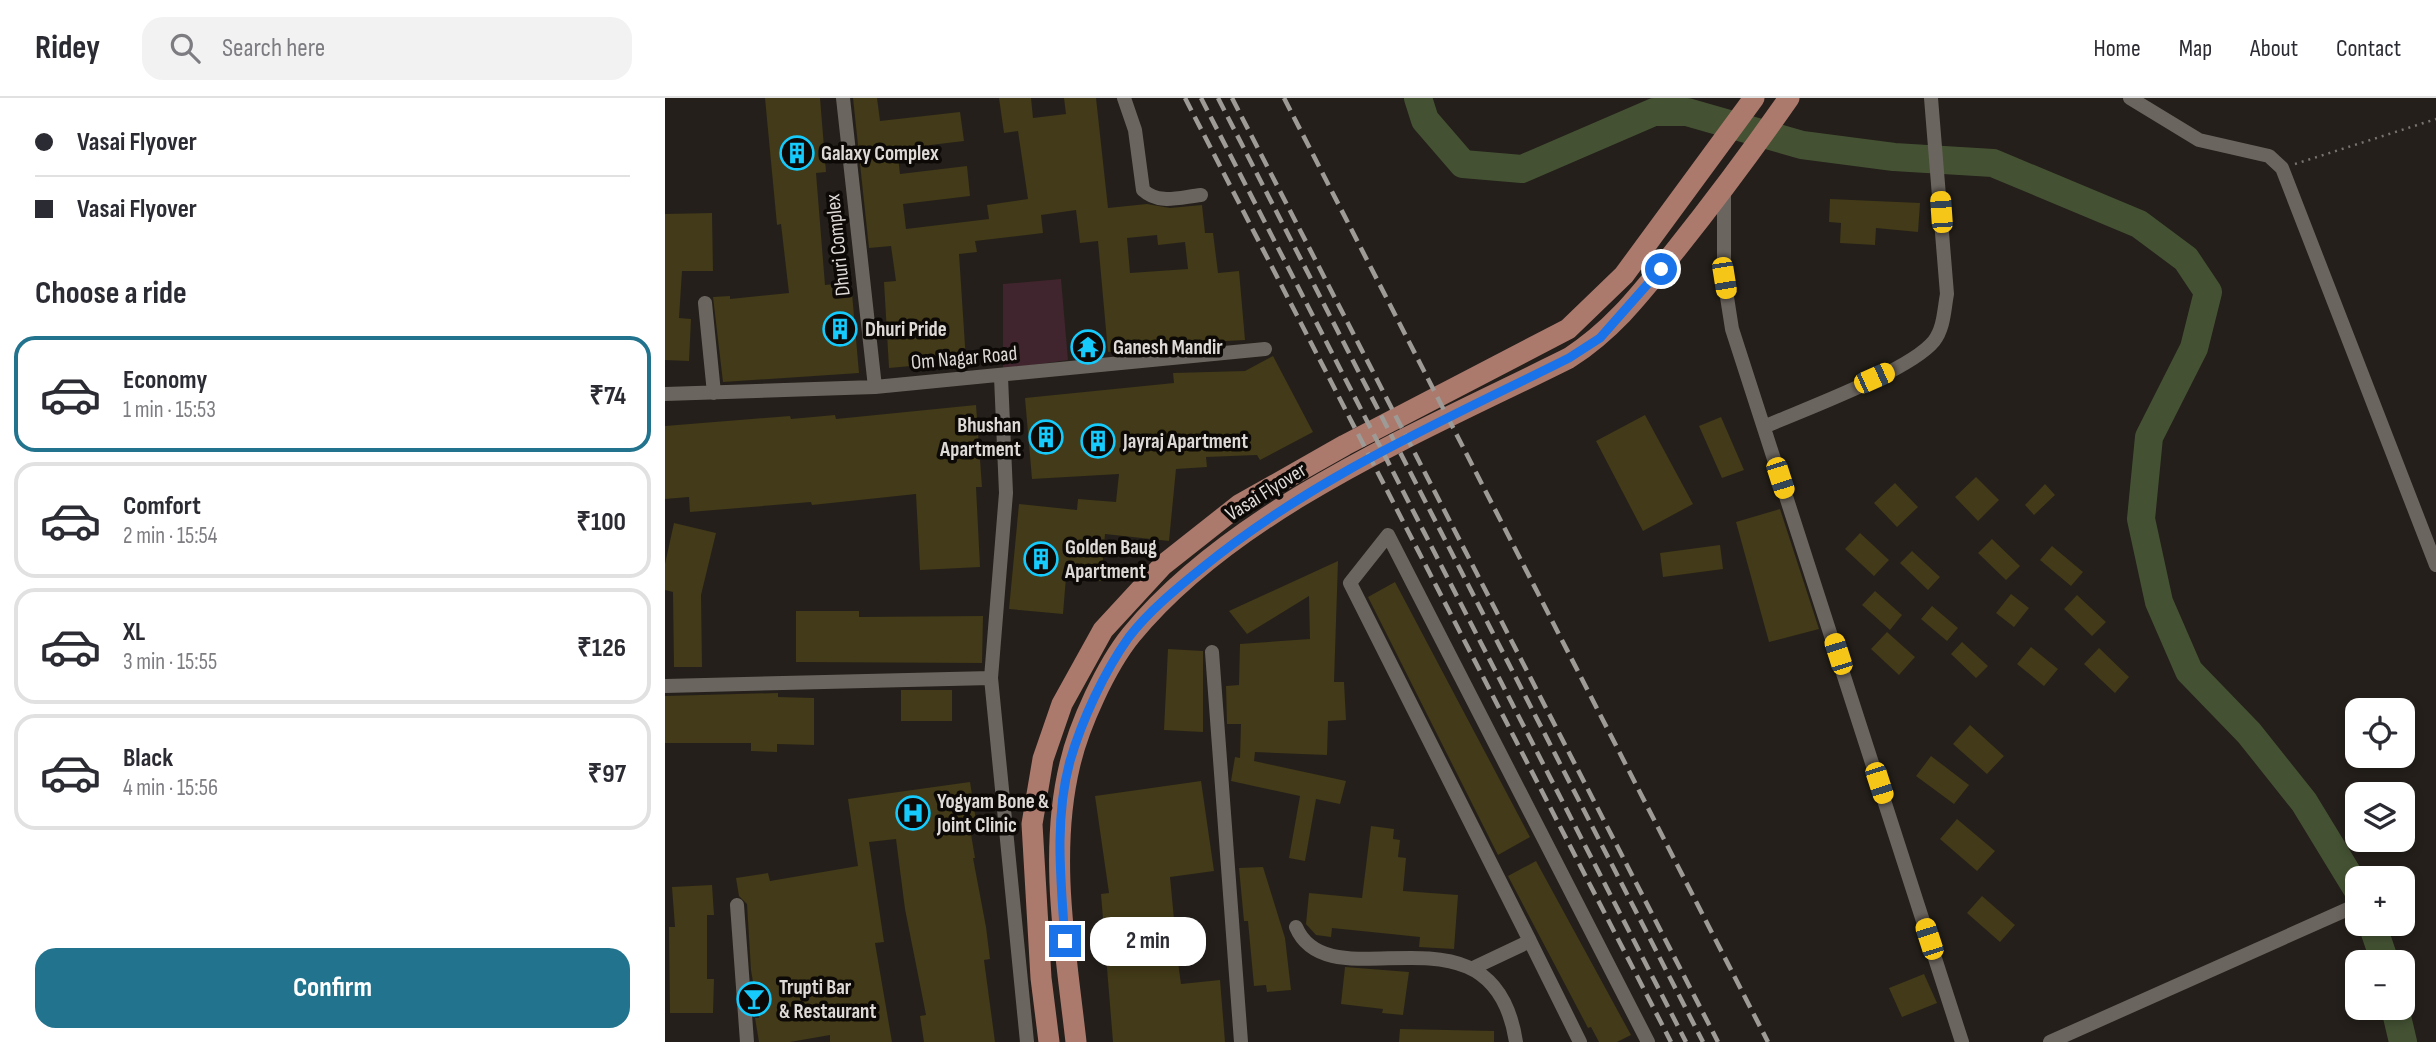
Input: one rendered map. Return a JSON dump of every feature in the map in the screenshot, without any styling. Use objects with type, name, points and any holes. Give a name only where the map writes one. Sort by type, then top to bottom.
[{"type":"main road","name":"Vasai Flyover","points":[[1049,1042],[1041,978],[1032,824],[1043,759],[1062,704],[1103,629],[1163,565],[1239,505],[1345,445],[1568,329],[1624,275],[1755,98]]},
{"type":"main road","name":"Vasai Flyover","points":[[1076,1042],[1062,889],[1063,804],[1070,762],[1084,723],[1130,637],[1171,593],[1263,520],[1344,471],[1569,358],[1600,338],[1650,284],[1724,191],[1789,98]]},
{"type":"street","name":"Dhuri Complex","points":[[843,98],[875,387]]},
{"type":"street","points":[[1123,98],[1135,130],[1143,190],[1151,198],[1161,199],[1201,195]]},
{"type":"street","points":[[1764,427],[1896,368],[1933,342],[1943,323],[1947,294],[1931,98]]},
{"type":"street","points":[[2130,98],[2199,140],[2269,156],[2282,168],[2436,565]]},
{"type":"street","points":[[1724,191],[1724,278],[1732,329],[1962,1042]]},
{"type":"street","points":[[705,303],[714,393]]},
{"type":"street","name":"Om Nagar Road","points":[[665,394],[875,387],[1002,377],[1265,349]]},
{"type":"street","points":[[1002,377],[1006,492],[991,678],[1027,1042]]},
{"type":"street","points":[[1580,1042],[1350,583],[1388,535],[1649,1042]]},
{"type":"street","points":[[1212,652],[1241,1042]]},
{"type":"street","points":[[665,686],[991,678]]},
{"type":"street","points":[[737,905],[747,1042]]},
{"type":"street","points":[[2050,1042],[2345,910]]},
{"type":"street","points":[[1296,927],[1308,947],[1333,957],[1450,960],[1473,968],[1488,979],[1506,1005],[1516,1042]]},
{"type":"street","points":[[1473,968],[1530,941]]},
{"type":"path","points":[[2282,168],[2436,120]]},
{"type":"shaded area","points":[[1061,279],[1068,360],[1003,369],[1003,284]]},
{"type":"building","points":[[765,98],[820,98],[826,172],[816,173],[825,285],[851,282],[859,373],[723,382],[713,297],[730,296],[730,299],[789,293],[781,224],[777,225]]},
{"type":"building","points":[[853,98],[877,98],[880,121],[960,112],[964,141],[897,149],[900,174],[967,166],[970,196],[903,204],[906,229],[989,219],[987,205],[1028,199],[1018,131],[1004,133],[999,98],[1031,98],[1033,118],[1066,114],[1064,98],[1096,98],[1108,208],[1147,204],[1170,208],[1202,205],[1205,233],[1213,233],[1218,273],[1239,271],[1245,340],[1137,346],[1137,350],[1108,352],[1098,241],[1080,243],[1076,210],[1041,215],[1043,233],[975,241],[977,252],[959,254],[966,361],[889,368],[884,282],[896,281],[891,246],[869,248]],"holes":[[[1157,235],[1158,245],[1185,242],[1188,269],[1130,273],[1127,238]]]},
{"type":"building","points":[[1830,199],[1920,203],[1918,232],[1876,228],[1875,245],[1840,243],[1841,223],[1829,222]]},
{"type":"building","points":[[712,213],[713,271],[682,271],[679,318],[691,319],[689,361],[665,360],[665,214]]},
{"type":"building","points":[[1273,356],[1313,432],[1260,460],[1257,455],[1206,457],[1207,467],[1176,469],[1169,541],[1105,534],[1101,581],[1066,577],[1063,614],[1009,609],[1019,504],[1077,510],[1078,499],[1116,502],[1119,474],[1032,479],[1025,398],[1174,383],[1173,373],[1245,371]]},
{"type":"building","points":[[976,405],[982,487],[976,487],[980,567],[920,570],[916,494],[812,505],[811,502],[690,512],[689,497],[665,499],[665,426],[790,416],[791,419],[835,415],[836,419]]},
{"type":"building","points":[[1645,415],[1693,504],[1643,531],[1596,441]]},
{"type":"building","points":[[1721,417],[1744,470],[1722,478],[1699,426]]},
{"type":"building","points":[[1976,477],[1999,500],[1978,521],[1955,497]]},
{"type":"building","points":[[1895,483],[1918,507],[1897,527],[1874,503]]},
{"type":"building","points":[[2045,484],[2055,495],[2034,515],[2025,505]]},
{"type":"building","points":[[1780,509],[1819,629],[1769,642],[1736,522]]},
{"type":"building","points":[[674,523],[716,533],[701,595],[702,667],[674,667],[673,592],[665,590],[665,564]]},
{"type":"building","points":[[1860,533],[1889,560],[1874,576],[1845,549]]},
{"type":"building","points":[[1992,539],[2020,566],[2006,580],[1978,553]]},
{"type":"building","points":[[1720,545],[1723,569],[1663,577],[1660,553]]},
{"type":"building","points":[[2052,546],[2083,572],[2071,586],[2040,560]]},
{"type":"building","points":[[1912,551],[1940,577],[1928,590],[1900,563]]},
{"type":"building","points":[[1338,561],[1334,682],[1344,682],[1346,720],[1328,721],[1327,755],[1255,752],[1254,761],[1346,781],[1340,804],[1316,799],[1305,861],[1289,858],[1300,796],[1231,781],[1235,757],[1240,758],[1241,724],[1227,724],[1226,686],[1239,685],[1240,644],[1310,639],[1309,596],[1247,634],[1229,611]]},
{"type":"building","points":[[1395,582],[1530,837],[1498,855],[1368,597]]},
{"type":"building","points":[[1875,591],[1902,615],[1890,630],[1862,605]]},
{"type":"building","points":[[2011,594],[2029,608],[2014,627],[1996,613]]},
{"type":"building","points":[[2077,595],[2106,622],[2092,636],[2064,609]]},
{"type":"building","points":[[1932,606],[1958,628],[1947,641],[1921,619]]},
{"type":"building","points":[[796,611],[859,611],[859,617],[983,616],[982,663],[796,662]]},
{"type":"building","points":[[1887,632],[1915,657],[1899,675],[1871,649]]},
{"type":"building","points":[[1962,642],[1988,666],[1976,678],[1951,654]]},
{"type":"building","points":[[2031,647],[2058,669],[2044,686],[2017,664]]},
{"type":"building","points":[[2099,648],[2129,677],[2115,693],[2084,664]]},
{"type":"building","points":[[1168,649],[1203,651],[1203,732],[1164,730]]},
{"type":"building","points":[[901,690],[952,690],[952,721],[901,721]]},
{"type":"building","points":[[778,693],[778,697],[814,698],[814,745],[777,744],[777,752],[751,751],[751,743],[665,743],[665,696]]},
{"type":"building","points":[[1970,725],[2004,756],[1987,774],[1953,744]]},
{"type":"building","points":[[1931,756],[1969,785],[1954,804],[1916,776]]},
{"type":"building","points":[[1201,781],[1214,871],[1170,877],[1172,919],[1181,984],[1220,980],[1225,1042],[1113,1042],[1101,894],[1109,893],[1095,796]]},
{"type":"building","points":[[970,782],[977,827],[970,828],[990,959],[984,960],[995,1042],[924,1042],[920,1016],[926,1015],[905,909],[896,839],[869,842],[884,942],[875,943],[892,1042],[830,1042],[830,1035],[790,1042],[759,1042],[747,904],[739,896],[736,878],[768,873],[770,881],[858,866],[848,799]]},
{"type":"building","points":[[1957,819],[1995,851],[1977,871],[1940,839]]},
{"type":"building","points":[[1371,826],[1394,829],[1393,839],[1400,840],[1398,857],[1406,858],[1403,891],[1458,895],[1454,949],[1419,947],[1420,937],[1332,928],[1331,937],[1316,935],[1306,924],[1309,893],[1362,898]]},
{"type":"building","points":[[1536,861],[1631,1035],[1617,1042],[1599,1042],[1591,1027],[1588,1028],[1508,876]]},
{"type":"building","points":[[1263,867],[1285,938],[1291,990],[1267,992],[1266,985],[1254,986],[1248,921],[1244,921],[1239,868]]},
{"type":"building","points":[[712,885],[714,915],[707,915],[707,979],[714,979],[713,1013],[670,1013],[669,927],[675,927],[672,887]]},
{"type":"building","points":[[1982,896],[2015,925],[2000,942],[1967,913]]},
{"type":"building","points":[[1345,967],[1409,972],[1403,1015],[1382,1013],[1383,1009],[1341,1004]]},
{"type":"building","points":[[1924,974],[1937,1003],[1902,1017],[1889,988]]},
{"type":"building","points":[[1400,1029],[1494,1031],[1494,1042],[1399,1042]]},
{"type":"waterway","points":[[1418,98],[1425,120],[1463,164],[1522,169],[1654,112],[1687,112],[1802,145],[1894,157],[1993,163],[2139,224],[2186,259],[2208,292],[2194,348],[2149,437],[2141,519],[2159,602],[2189,671],[2249,733],[2304,802],[2345,869]]},
{"type":"waterway","points":[[2376,936],[2381,950]]},
{"type":"waterway","points":[[2398,1020],[2403,1042]]},
{"type":"railway","points":[[1185,98],[1671,1042]]},
{"type":"railway","points":[[1201,98],[1686,1042]]},
{"type":"railway","points":[[1218,98],[1703,1042]]},
{"type":"railway","points":[[1232,98],[1718,1042]]},
{"type":"railway","points":[[1284,98],[1768,1042]]},
{"type":"place","name":"Galaxy Complex","points":[[797,153]]},
{"type":"place","name":"Dhuri Pride","points":[[840,329]]},
{"type":"place","name":"Ganesh Mandir","points":[[1088,347]]},
{"type":"place","name":"Bhushan Apartment","points":[[1046,437]]},
{"type":"place","name":"Jayraj Apartment","points":[[1098,441]]},
{"type":"place","name":"Golden Baug Apartment","points":[[1041,559]]},
{"type":"place","name":"Yogyam Bone & Joint Clinic","points":[[913,813]]},
{"type":"place","name":"Trupti Bar & Restaurant","points":[[754,999]]},
{"type":"route","points":[[1065,941],[1060,863],[1063,804],[1070,762],[1084,723],[1130,637],[1171,593],[1263,520],[1344,471],[1569,358],[1600,338],[1661,269]]}]
